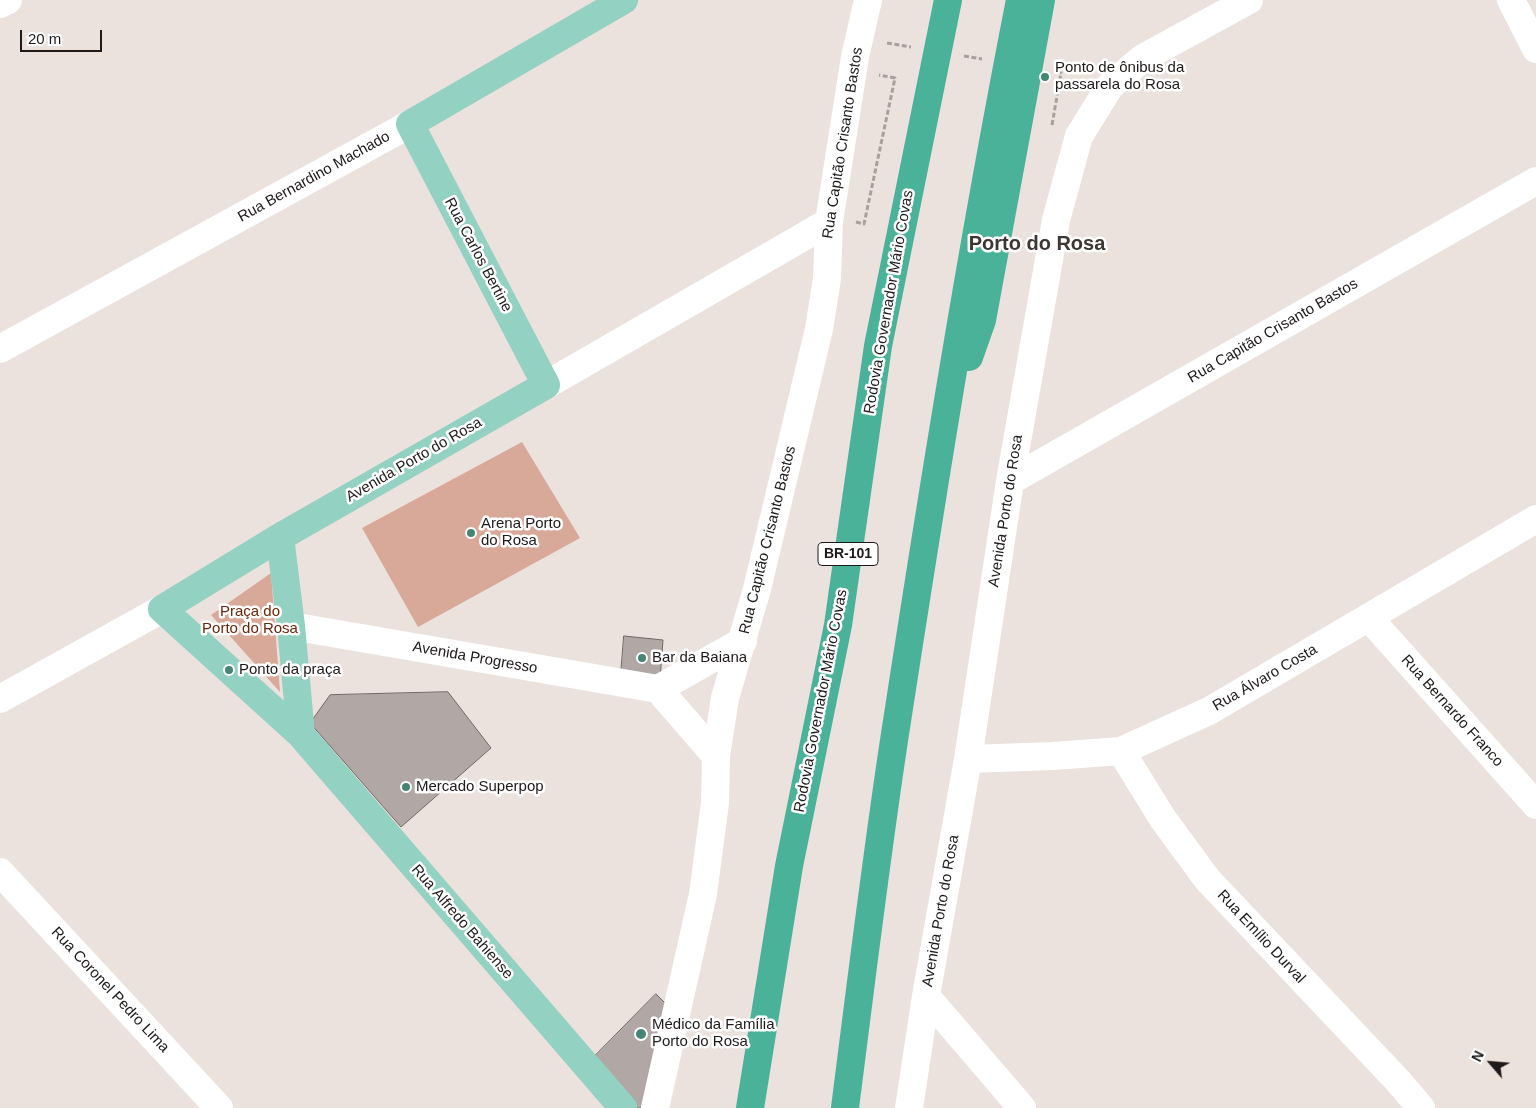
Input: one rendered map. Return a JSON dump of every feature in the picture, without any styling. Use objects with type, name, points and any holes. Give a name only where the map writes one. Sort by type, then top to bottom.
[{"type":"highway","name":"Rodovia Governador Mário Covas","points":[[750,1108],[789,866],[838,625],[878,346],[948,0]]},
{"type":"highway","points":[[845,1108],[894,736],[940,446],[1020,0]]},
{"type":"highway","points":[[940,446],[982,320],[1042,0]]},
{"type":"main road","name":"Rua Bernardino Machado","points":[[410,124],[624,0]]},
{"type":"main road","name":"Rua Carlos Bertine","points":[[410,124],[546,384]]},
{"type":"main road","name":"Avenida Porto do Rosa","points":[[162,608],[280,537],[546,384]]},
{"type":"main road","points":[[280,537],[291,626],[301,736]]},
{"type":"main road","name":"Rua Alfredo Bahiense","points":[[162,608],[301,736],[623,1108]]},
{"type":"street","points":[[0,4],[8,0]]},
{"type":"street","name":"Rua Capitão Crisanto Bastos","points":[[655,1108],[703,894],[715,803],[716,756],[725,698],[757,589],[820,329],[826,279],[841,221],[855,57],[868,0]]},
{"type":"street","name":"Avenida Porto do Rosa","points":[[909,1108],[926,996],[968,758],[1010,481],[1056,220],[1079,136],[1110,86],[1143,58],[1249,0]]},
{"type":"street","points":[[1510,0],[1536,50]]},
{"type":"street","name":"Rua Bernardino Machado","points":[[0,349],[410,124]]},
{"type":"street","name":"Rua Capitão Crisanto Bastos","points":[[1010,481],[1536,181]]},
{"type":"street","name":"Avenida Porto do Rosa","points":[[546,384],[841,221]]},
{"type":"street","name":"Rua Álvaro Costa","points":[[968,758],[1121,752],[1209,710],[1536,519]]},
{"type":"street","name":"Avenida Porto do Rosa","points":[[0,699],[162,608]]},
{"type":"street","name":"Rua Bernardo Franco","points":[[1369,618],[1536,805]]},
{"type":"street","name":"Avenida Progresso","points":[[291,626],[658,689]]},
{"type":"street","points":[[716,756],[658,689],[743,641]]},
{"type":"street","name":"Rua Emílio Durval","points":[[1121,752],[1163,819],[1207,879],[1399,1082],[1421,1108]]},
{"type":"street","name":"Rua Coronel Pedro Lima","points":[[0,872],[219,1108]]},
{"type":"street","points":[[926,996],[1022,1108]]},
{"type":"path","points":[[885,52],[887,43],[909,47]]},
{"type":"path","points":[[880,80],[882,71]]},
{"type":"path","points":[[841,221],[864,224],[895,78]]},
{"type":"green space","name":"Arena Porto do Rosa","points":[[522,442],[580,538],[418,627],[362,528]]},
{"type":"green space","name":"Praça do Porto do Rosa","points":[[271,573],[280,692],[211,615]]},
{"type":"building","name":"Bar da Baiana","points":[[624,636],[663,640],[660,679],[621,675]]},
{"type":"building","name":"Mercado Superpop","points":[[448,692],[491,748],[401,827],[310,723],[330,695]]},
{"type":"building","name":"Médico da Família Porto do Rosa","points":[[656,994],[671,1009],[645,1108],[631,1108],[592,1059]]},
{"type":"place","name":"Ponto de ônibus da passarela do Rosa","points":[[1045,77]]},
{"type":"place","name":"Arena Porto do Rosa","points":[[471,533]]},
{"type":"place","name":"Bar da Baiana","points":[[642,658]]},
{"type":"place","name":"Ponto da praça","points":[[229,670]]},
{"type":"place","name":"Mercado Superpop","points":[[406,787]]},
{"type":"place","name":"Médico da Família Porto do Rosa","points":[[641,1034]]},
{"type":"district","name":"Porto do Rosa","points":[[1037,244]]}]
